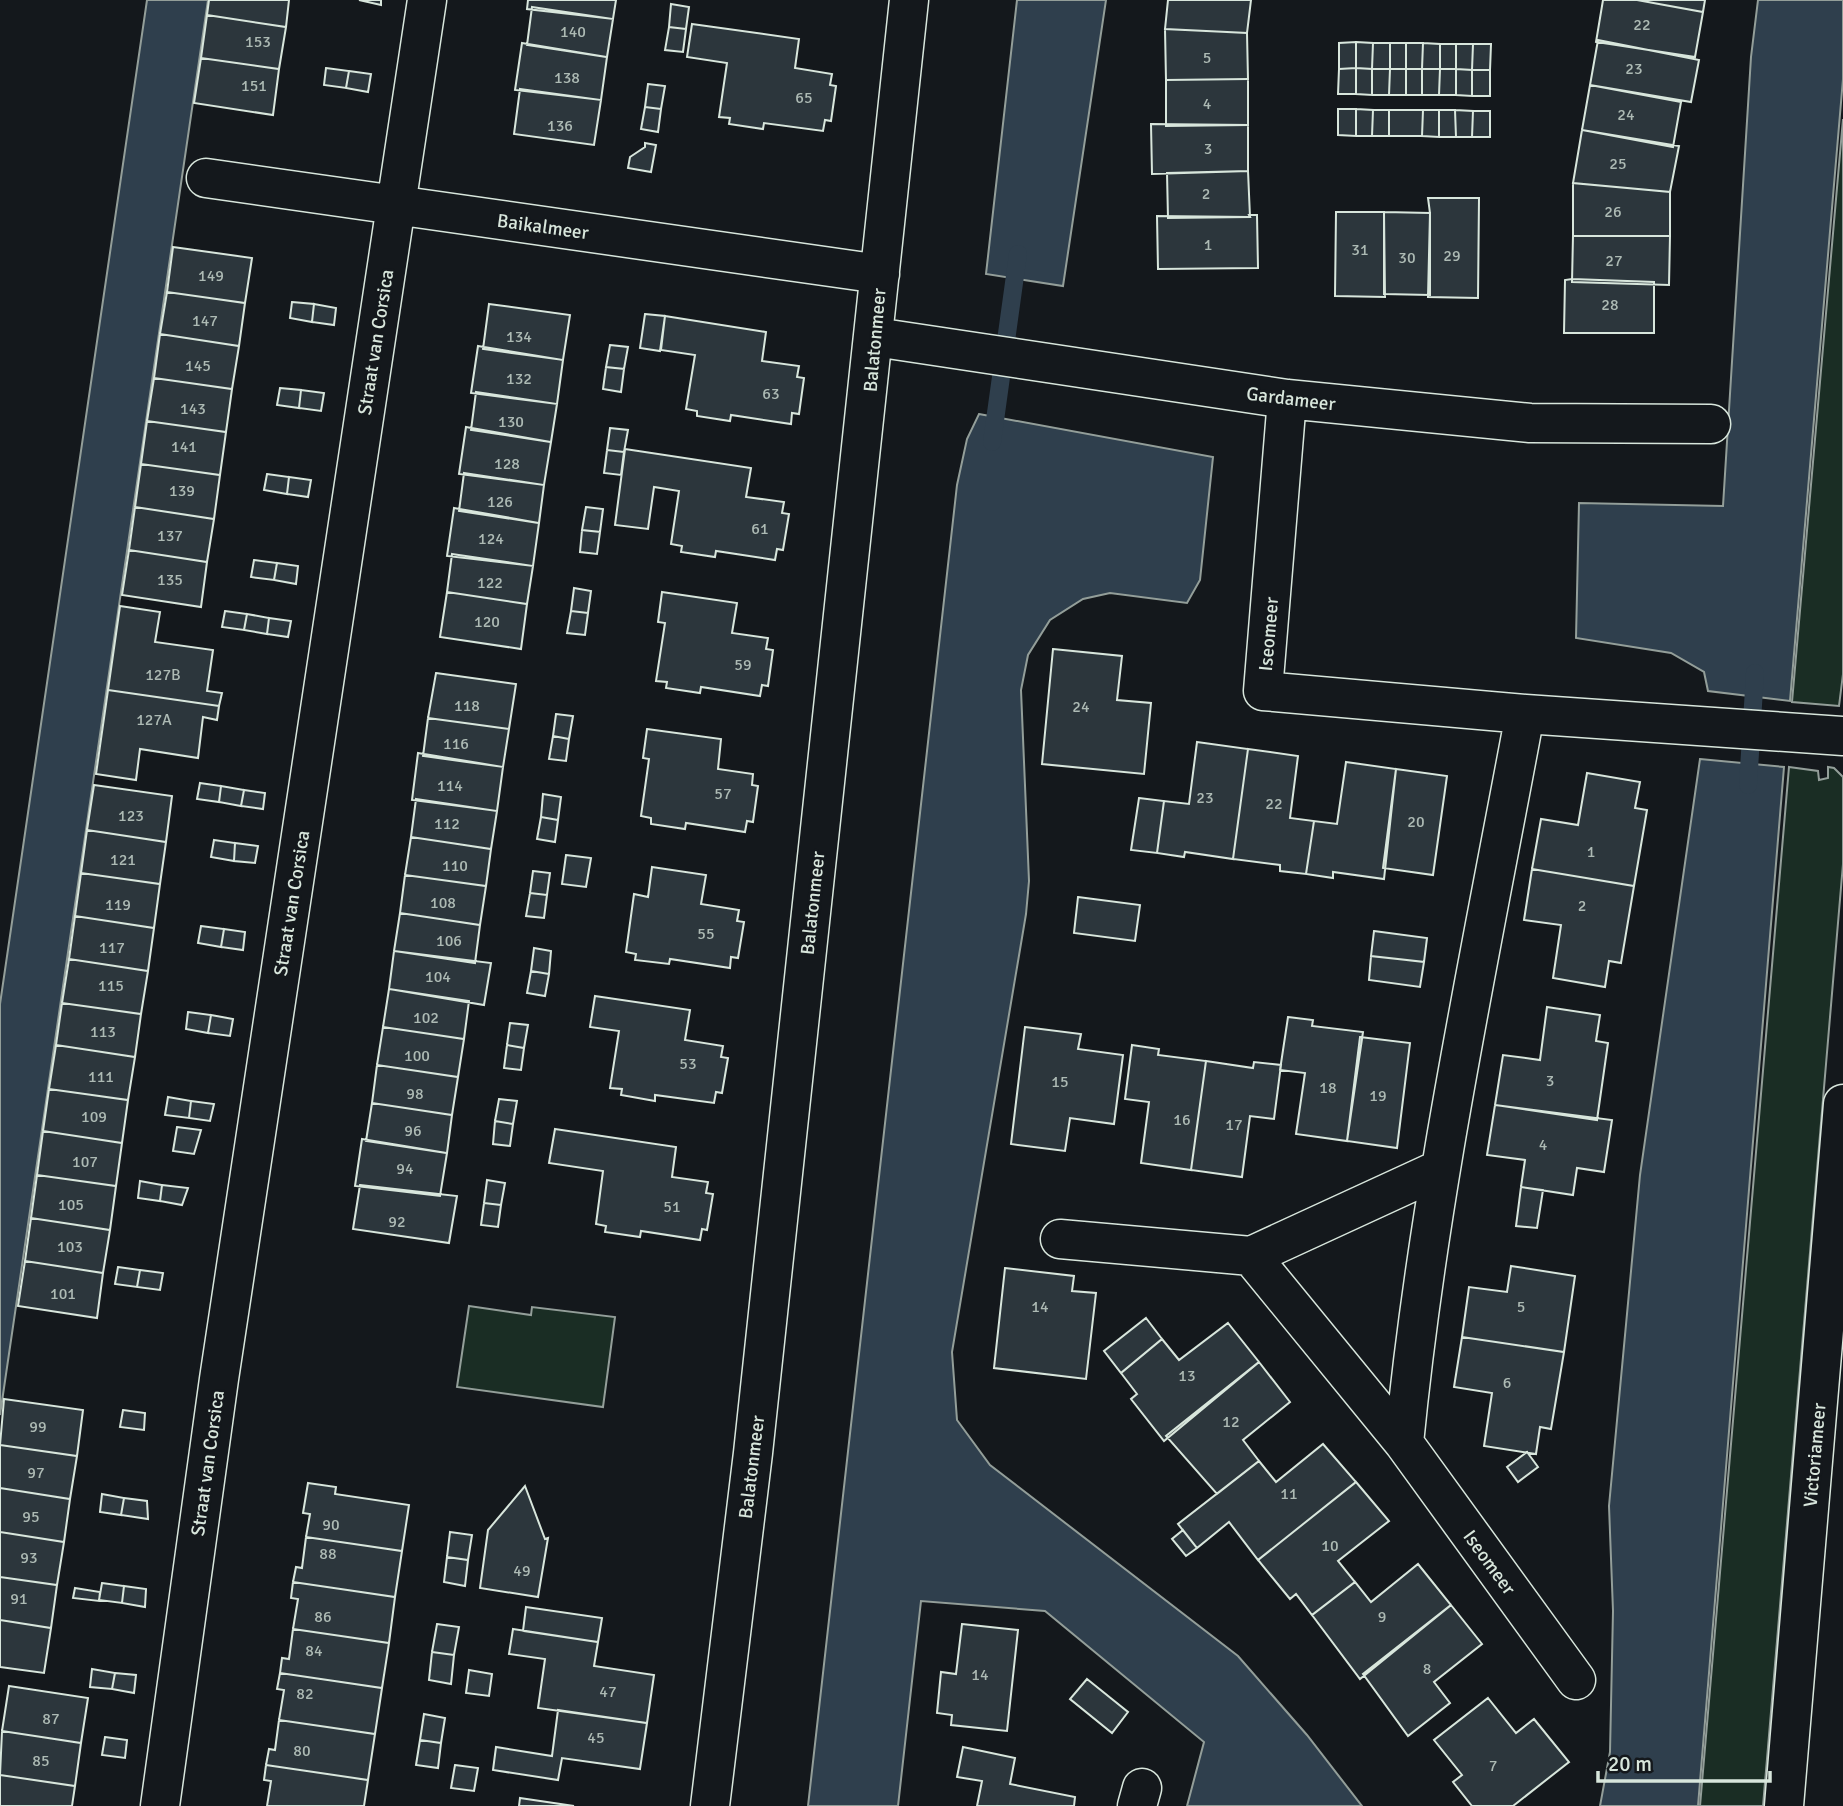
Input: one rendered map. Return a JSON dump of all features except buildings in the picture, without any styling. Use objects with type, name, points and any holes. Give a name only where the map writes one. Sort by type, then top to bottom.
[{"type":"street","name":"Straat van Corsica","points":[[160,1806],[219,1379],[427,0]]},
{"type":"street","name":"Balatonmeer","points":[[710,1806],[753,1453],[875,337],[909,0]]},
{"type":"street","name":"Baikalmeer","points":[[206,178],[880,274]]},
{"type":"street","name":"Gardameer","points":[[875,337],[1287,399],[1530,423],[1711,424]]},
{"type":"street","name":"Iseomeer","points":[[1287,399],[1263,691],[1692,727],[1837,735]]},
{"type":"street","points":[[1404,1443],[1416,1315],[1440,1169],[1525,714]]},
{"type":"street","name":"Victoriameer","points":[[1784,1806],[1843,1104]]},
{"type":"street","points":[[1060,1239],[1251,1256],[1440,1169]]},
{"type":"street","name":"Iseomeer","points":[[1251,1256],[1404,1443],[1576,1680]]},
{"type":"green space","points":[[1843,119],[1843,674],[1839,706],[1792,702]]},
{"type":"green space","points":[[1789,767],[1818,771],[1819,780],[1828,778],[1828,767],[1834,768],[1843,777],[1843,864],[1763,1806],[1700,1806]]},
{"type":"green space","points":[[469,1306],[531,1315],[532,1307],[615,1317],[603,1407],[457,1387]]},
{"type":"water","points":[[147,0],[208,0],[0,1415],[0,1004]]},
{"type":"water","points":[[1017,0],[1106,0],[1063,286],[986,274]]},
{"type":"water","points":[[1758,0],[1843,0],[1843,79],[1790,701],[1708,691],[1704,672],[1671,653],[1576,638],[1579,503],[1723,506],[1751,57]]},
{"type":"water","points":[[979,414],[1213,457],[1200,580],[1187,603],[1110,593],[1083,599],[1050,620],[1028,655],[1021,690],[1029,881],[1026,914],[952,1352],[957,1420],[990,1465],[1238,1656],[1307,1735],[1362,1806],[1187,1806],[1204,1742],[1045,1611],[921,1601],[898,1806],[808,1806],[957,485],[967,439]]},
{"type":"water","points":[[1700,759],[1784,767],[1698,1806],[1600,1806],[1610,1752],[1613,1611],[1609,1506],[1640,1175]]},
{"type":"waterway","points":[[992,442],[1018,254]]},
{"type":"waterway","points":[[1748,785],[1755,673]]}]
